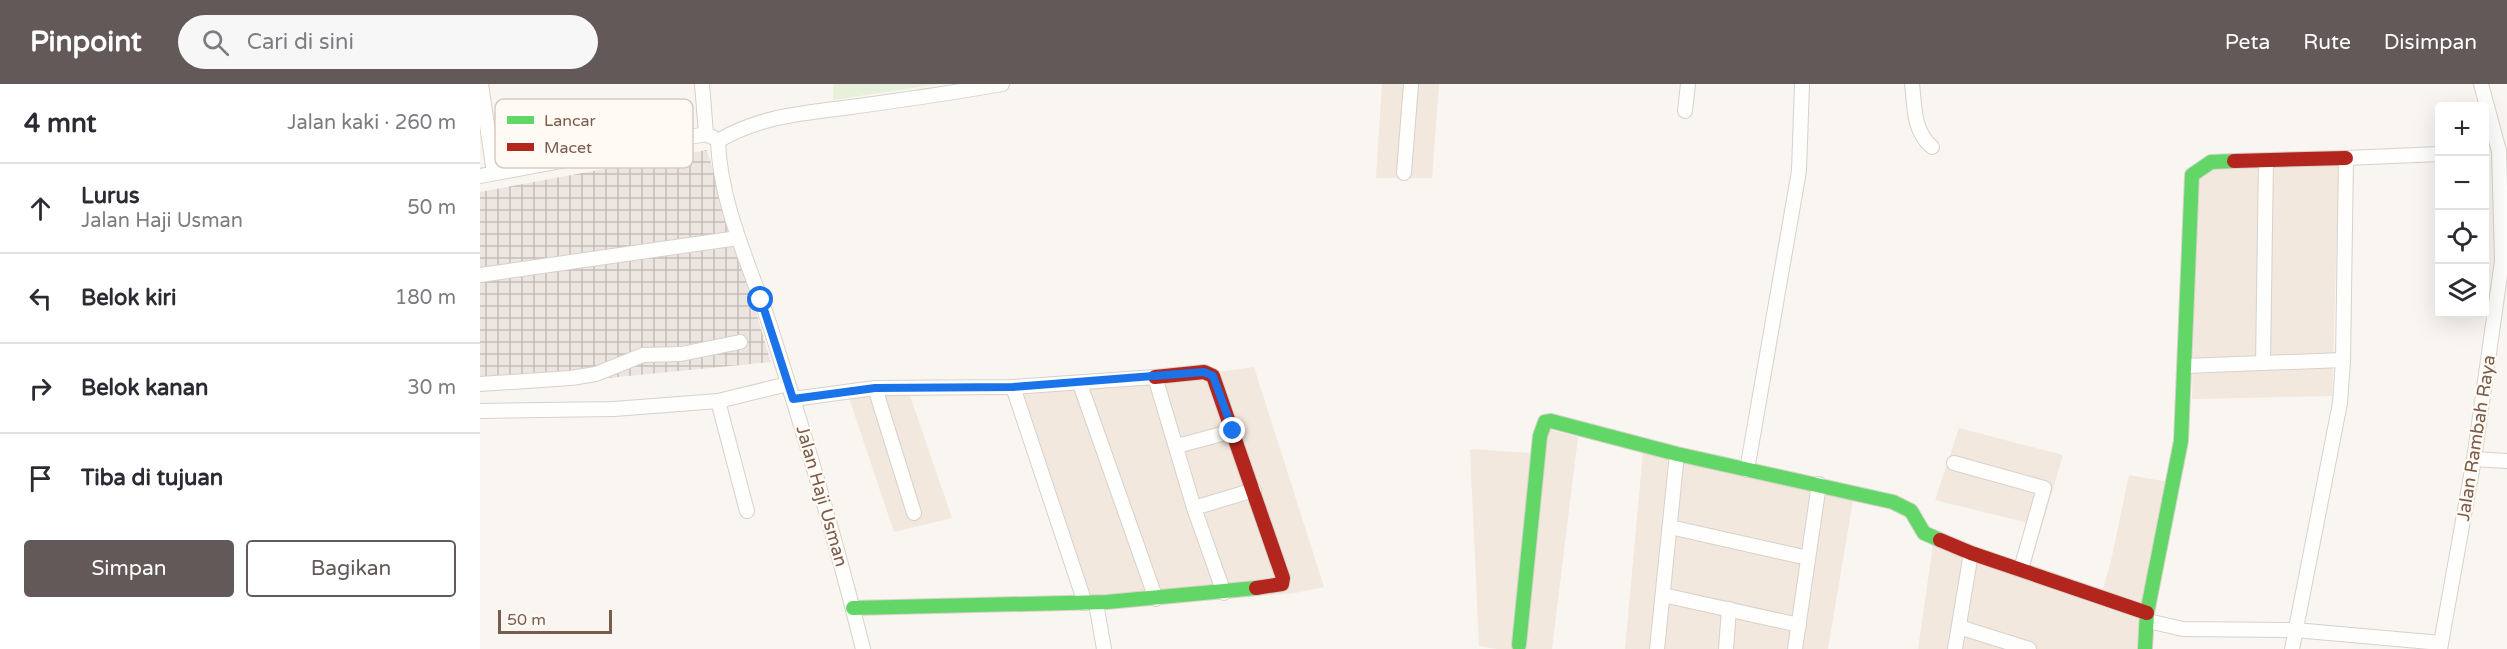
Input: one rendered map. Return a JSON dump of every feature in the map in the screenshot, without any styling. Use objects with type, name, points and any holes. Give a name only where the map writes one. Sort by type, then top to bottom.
[{"type":"street","points":[[481,84],[487,175],[530,168]]},
{"type":"street","name":"Jalan Haji Usman","points":[[702,84],[712,138],[738,238],[793,399],[833,528],[863,649]]},
{"type":"street","points":[[693,141],[712,138],[773,118],[948,94],[1002,84]]},
{"type":"street","points":[[1404,173],[1411,84]]},
{"type":"street","points":[[1685,111],[1688,84]]},
{"type":"street","points":[[1747,470],[1799,171],[1802,84]]},
{"type":"street","points":[[1912,84],[1917,129],[1922,139],[1932,147]]},
{"type":"street","name":"Jalan Rambah Raya","points":[[2441,646],[2474,459],[2505,235],[2481,84]]},
{"type":"street","points":[[2145,649],[2148,617],[2181,441],[2192,175],[2211,162],[2435,154]]},
{"type":"street","points":[[2292,649],[2332,449],[2343,360],[2346,158]]},
{"type":"street","points":[[2264,363],[2266,160]]},
{"type":"street","points":[[480,275],[738,238]]},
{"type":"street","points":[[480,384],[588,375],[643,355],[681,354],[740,342]]},
{"type":"street","points":[[2184,366],[2343,360]]},
{"type":"street","points":[[793,399],[875,388],[1080,384],[1204,372],[1213,376],[1281,571],[1282,584],[1224,593],[1090,603],[853,608]]},
{"type":"street","points":[[1155,377],[1194,508],[1224,593]]},
{"type":"street","points":[[480,411],[614,409],[718,401],[788,384]]},
{"type":"street","points":[[1080,384],[1156,599]]},
{"type":"street","points":[[1013,387],[1090,603],[1104,649]]},
{"type":"street","points":[[875,388],[914,513]]},
{"type":"street","points":[[718,401],[747,511]]},
{"type":"street","points":[[1519,645],[1540,436],[1545,422],[1566,423],[1677,454],[1893,502],[1911,511],[1924,533],[1971,553],[2021,569],[2183,629],[2295,630],[2441,646]]},
{"type":"street","points":[[1177,446],[1233,431]]},
{"type":"street","points":[[1658,649],[1677,454]]},
{"type":"street","points":[[2474,459],[2507,461]]},
{"type":"street","points":[[1954,463],[2044,488],[2021,569]]},
{"type":"street","points":[[1795,649],[1819,484]]},
{"type":"street","points":[[1194,508],[1254,490]]},
{"type":"street","points":[[1670,526],[1808,558]]},
{"type":"street","points":[[1955,649],[1971,553]]},
{"type":"street","points":[[1663,595],[1799,625]]},
{"type":"street","points":[[1726,649],[1729,609]]},
{"type":"street","points":[[1959,627],[2029,649]]},
{"type":"shaded area","points":[[1382,84],[1439,84],[1432,178],[1376,178]]},
{"type":"shaded area","points":[[707,150],[771,362],[535,385],[480,387],[480,192],[610,168],[693,168],[693,153]]},
{"type":"shaded area","points":[[2339,163],[2332,396],[2192,399],[2197,170]]},
{"type":"shaded area","points":[[1254,367],[1324,587],[1295,593],[1084,611],[1006,392],[1137,383]]},
{"type":"shaded area","points":[[908,390],[952,518],[894,532],[849,398]]},
{"type":"shaded area","points":[[1535,426],[1578,437],[1552,649],[1497,649],[1479,646],[1470,449],[1532,453]]},
{"type":"shaded area","points":[[1959,428],[2063,455],[2030,567],[2016,563],[2028,523],[1935,500]]},
{"type":"shaded area","points":[[1643,452],[1853,500],[1828,649],[1625,649]]},
{"type":"shaded area","points":[[2129,475],[2179,484],[2148,649],[1918,649],[1933,545],[2102,592]]},
{"type":"green space","points":[[834,84],[939,84],[833,100]]},
{"type":"traffic: fast","points":[[2145,649],[2147,613],[2181,441],[2192,175],[2211,162],[2234,161]]},
{"type":"traffic: fast","points":[[1519,645],[1540,436],[1545,422],[1551,421],[1677,454],[1893,502],[1911,511],[1924,533],[1940,540]]},
{"type":"traffic: fast","points":[[853,608],[1107,602],[1256,588]]},
{"type":"traffic: jam","points":[[2234,161],[2346,158]]},
{"type":"traffic: jam","points":[[1155,377],[1204,372],[1213,376],[1283,578],[1282,584],[1256,588]]},
{"type":"traffic: jam","points":[[1940,540],[1971,553],[2147,613]]},
{"type":"route","points":[[761,300],[793,399],[875,388],[1080,384],[1204,372],[1213,376],[1233,431]]}]
